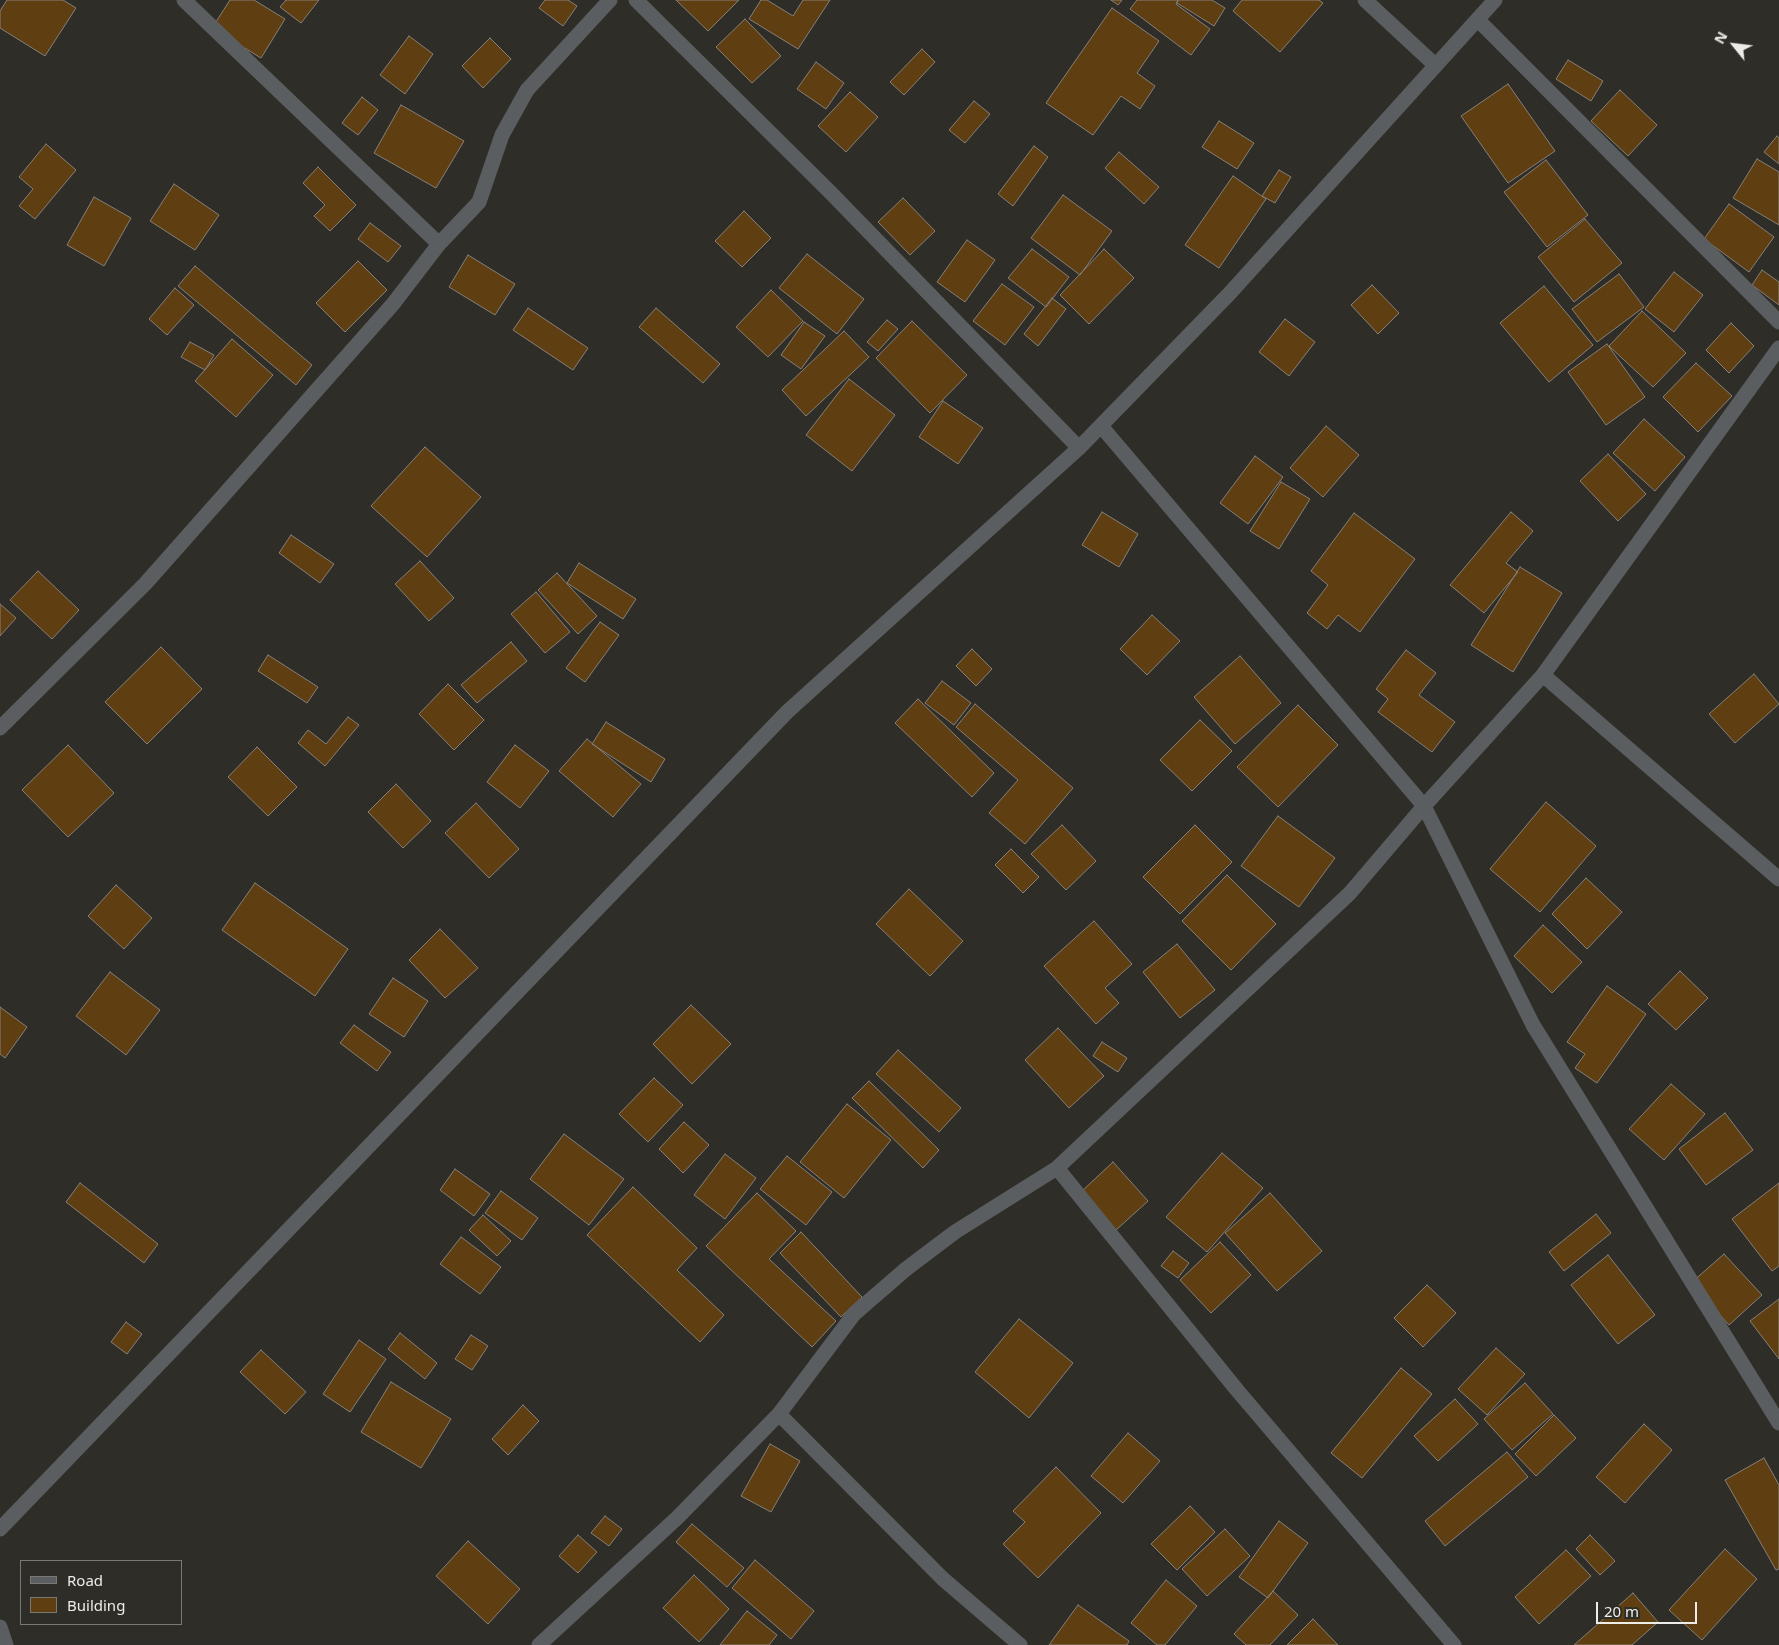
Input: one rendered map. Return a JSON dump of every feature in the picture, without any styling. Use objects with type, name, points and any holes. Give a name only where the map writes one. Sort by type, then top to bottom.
[{"type":"street","points":[[184,0],[439,244]]},
{"type":"street","points":[[0,728],[145,584],[393,304],[439,244],[479,202],[502,135],[527,90],[610,0]]},
{"type":"street","points":[[636,0],[830,192],[1078,448]]},
{"type":"street","points":[[1364,0],[1435,65]]},
{"type":"street","points":[[0,1529],[787,712],[1100,426],[1230,293],[1495,0]]},
{"type":"street","points":[[1478,20],[1779,322]]},
{"type":"street","points":[[539,1645],[677,1518],[779,1414],[854,1314],[906,1269],[956,1232],[1057,1168],[1350,893],[1424,806],[1543,675],[1779,348]]},
{"type":"street","points":[[1100,426],[1424,806],[1533,1025],[1779,1423]]},
{"type":"street","points":[[1543,675],[1779,879]]},
{"type":"street","points":[[1057,1168],[1237,1390],[1454,1645]]},
{"type":"street","points":[[779,1414],[943,1579],[1020,1645]]},
{"type":"street","points":[[0,1627],[6,1645]]},
{"type":"building","points":[[7,0],[63,0],[76,8],[45,56],[0,28],[0,11]]},
{"type":"building","points":[[230,0],[254,0],[285,19],[261,58],[212,28]]},
{"type":"building","points":[[286,0],[319,0],[301,23],[280,7]]},
{"type":"building","points":[[545,0],[568,0],[577,6],[563,26],[539,8]]},
{"type":"building","points":[[676,0],[739,0],[708,31]]},
{"type":"building","points":[[761,0],[767,0],[793,16],[803,0],[830,0],[798,49],[749,19]]},
{"type":"building","points":[[1111,0],[1122,0],[1118,5]]},
{"type":"building","points":[[1137,0],[1178,0],[1176,4],[1210,29],[1191,55],[1130,9]]},
{"type":"building","points":[[1178,0],[1212,0],[1225,8],[1214,26],[1177,3]]},
{"type":"building","points":[[1242,0],[1319,0],[1323,3],[1280,52],[1233,11]]},
{"type":"building","points":[[1112,8],[1159,41],[1137,73],[1155,86],[1140,109],[1121,96],[1093,135],[1046,103]]},
{"type":"building","points":[[745,19],[781,56],[752,83],[716,47]]},
{"type":"building","points":[[409,36],[433,54],[405,94],[380,75]]},
{"type":"building","points":[[490,38],[511,59],[483,88],[462,66]]},
{"type":"building","points":[[922,49],[935,62],[904,95],[890,82]]},
{"type":"building","points":[[1568,60],[1603,81],[1591,101],[1556,79]]},
{"type":"building","points":[[816,62],[844,83],[826,109],[797,89]]},
{"type":"building","points":[[1508,84],[1555,151],[1508,183],[1461,116]]},
{"type":"building","points":[[1620,90],[1657,125],[1628,156],[1591,121]]},
{"type":"building","points":[[850,92],[878,117],[846,152],[818,126]]},
{"type":"building","points":[[362,97],[378,110],[358,135],[342,123]]},
{"type":"building","points":[[974,101],[990,114],[965,143],[949,130]]},
{"type":"building","points":[[401,105],[464,141],[436,188],[374,153]]},
{"type":"building","points":[[1219,121],[1254,143],[1237,169],[1202,147]]},
{"type":"building","points":[[1777,136],[1779,138],[1779,164],[1764,152]]},
{"type":"building","points":[[46,144],[76,170],[35,219],[19,206],[33,189],[19,177]]},
{"type":"building","points":[[1034,146],[1048,157],[1013,206],[998,194]]},
{"type":"building","points":[[1119,152],[1159,187],[1144,204],[1105,168]]},
{"type":"building","points":[[1757,159],[1779,172],[1779,225],[1733,198]]},
{"type":"building","points":[[1546,160],[1588,215],[1547,247],[1504,192]]},
{"type":"building","points":[[318,167],[356,205],[330,231],[314,216],[325,205],[303,183]]},
{"type":"building","points":[[1279,170],[1291,177],[1275,203],[1262,196]]},
{"type":"building","points":[[1233,176],[1266,199],[1219,268],[1185,245]]},
{"type":"building","points":[[174,184],[219,215],[195,250],[150,221]]},
{"type":"building","points":[[1063,195],[1112,231],[1080,275],[1031,238]]},
{"type":"building","points":[[94,197],[131,218],[104,266],[67,245]]},
{"type":"building","points":[[903,198],[935,231],[910,255],[878,222]]},
{"type":"building","points":[[1729,204],[1774,237],[1749,272],[1704,239]]},
{"type":"building","points":[[744,211],[771,238],[742,267],[715,241]]},
{"type":"building","points":[[1585,219],[1622,263],[1574,302],[1538,257]]},
{"type":"building","points":[[370,223],[401,246],[388,262],[358,239]]},
{"type":"building","points":[[967,240],[995,260],[965,302],[937,282]]},
{"type":"building","points":[[1032,249],[1069,277],[1046,307],[1008,278]]},
{"type":"building","points":[[1104,249],[1134,278],[1089,324],[1060,295]]},
{"type":"building","points":[[807,254],[864,299],[837,334],[779,288]]},
{"type":"building","points":[[468,255],[515,284],[495,315],[449,287]]},
{"type":"building","points":[[358,261],[387,290],[345,332],[316,303]]},
{"type":"building","points":[[195,266],[312,365],[296,385],[178,286]]},
{"type":"building","points":[[1762,270],[1779,282],[1779,305],[1752,285]]},
{"type":"building","points":[[1674,272],[1703,295],[1674,332],[1645,309]]},
{"type":"building","points":[[1619,274],[1644,307],[1597,342],[1572,309]]},
{"type":"building","points":[[1002,284],[1034,307],[1005,345],[973,321]]},
{"type":"building","points":[[1372,285],[1399,313],[1378,334],[1351,305]]},
{"type":"building","points":[[1544,286],[1593,345],[1549,382],[1500,323]]},
{"type":"building","points":[[175,288],[194,305],[167,335],[149,319]]},
{"type":"building","points":[[771,290],[803,321],[768,357],[736,327]]},
{"type":"building","points":[[1052,298],[1066,309],[1038,346],[1024,334]]},
{"type":"building","points":[[528,308],[588,348],[573,370],[513,330]]},
{"type":"building","points":[[656,308],[720,364],[703,383],[639,327]]},
{"type":"building","points":[[1642,311],[1686,353],[1653,387],[1609,346]]},
{"type":"building","points":[[1285,319],[1315,342],[1289,376],[1259,352]]},
{"type":"building","points":[[887,320],[898,329],[878,351],[867,342]]},
{"type":"building","points":[[912,321],[967,375],[930,413],[876,358]]},
{"type":"building","points":[[804,322],[825,336],[801,369],[781,355]]},
{"type":"building","points":[[1731,323],[1754,346],[1729,373],[1706,350]]},
{"type":"building","points":[[844,331],[869,357],[806,416],[782,390]]},
{"type":"building","points":[[232,339],[273,375],[236,417],[195,381]]},
{"type":"building","points":[[190,342],[214,355],[205,370],[181,357]]},
{"type":"building","points":[[1607,344],[1645,397],[1606,425],[1568,372]]},
{"type":"building","points":[[1696,363],[1732,396],[1698,432],[1663,397]]},
{"type":"building","points":[[849,379],[895,415],[852,471],[806,435]]},
{"type":"building","points":[[943,401],[983,428],[958,464],[919,437]]},
{"type":"building","points":[[1644,419],[1685,457],[1655,491],[1613,453]]},
{"type":"building","points":[[1326,426],[1359,455],[1323,497],[1290,468]]},
{"type":"building","points":[[425,447],[481,497],[427,557],[371,506]]},
{"type":"building","points":[[1608,454],[1646,494],[1618,521],[1580,481]]},
{"type":"building","points":[[1255,456],[1283,477],[1248,524],[1220,503]]},
{"type":"building","points":[[1281,482],[1310,499],[1279,549],[1250,531]]},
{"type":"building","points":[[1102,512],[1138,534],[1119,567],[1082,545]]},
{"type":"building","points":[[1511,512],[1533,531],[1506,563],[1518,572],[1484,613],[1450,585]]},
{"type":"building","points":[[1354,513],[1415,559],[1360,632],[1338,615],[1327,629],[1307,613],[1328,585],[1311,571]]},
{"type":"building","points":[[291,535],[334,564],[320,583],[279,553]]},
{"type":"building","points":[[420,561],[454,598],[429,621],[395,584]]},
{"type":"building","points":[[579,563],[636,599],[623,619],[567,583]]},
{"type":"building","points":[[1520,567],[1562,593],[1513,672],[1471,645]]},
{"type":"building","points":[[38,571],[79,610],[52,639],[10,600]]},
{"type":"building","points":[[557,573],[597,616],[578,634],[538,590]]},
{"type":"building","points":[[536,592],[570,632],[545,653],[511,614]]},
{"type":"building","points":[[0,604],[16,618],[0,636]]},
{"type":"building","points":[[1152,615],[1180,641],[1147,675],[1120,649]]},
{"type":"building","points":[[600,622],[619,635],[585,682],[566,668]]},
{"type":"building","points":[[511,642],[527,661],[477,703],[461,685]]},
{"type":"building","points":[[161,647],[202,689],[147,744],[105,702]]},
{"type":"building","points":[[972,649],[992,669],[976,686],[956,666]]},
{"type":"building","points":[[1406,650],[1436,673],[1419,695],[1455,722],[1432,752],[1378,712],[1388,699],[1376,689]]},
{"type":"building","points":[[268,655],[318,687],[307,703],[258,671]]},
{"type":"building","points":[[1240,656],[1281,703],[1235,744],[1194,697]]},
{"type":"building","points":[[1754,674],[1779,704],[1735,743],[1709,714]]},
{"type":"building","points":[[942,681],[971,703],[954,725],[925,703]]},
{"type":"building","points":[[448,684],[484,720],[454,750],[419,714]]},
{"type":"building","points":[[918,699],[994,773],[972,797],[895,723]]},
{"type":"building","points":[[975,704],[1073,788],[1025,844],[989,813],[1018,780],[956,727]]},
{"type":"building","points":[[1298,705],[1338,745],[1278,807],[1237,767]]},
{"type":"building","points":[[348,717],[359,725],[325,766],[298,743],[308,730],[326,744]]},
{"type":"building","points":[[1200,720],[1232,751],[1192,791],[1160,760]]},
{"type":"building","points":[[606,722],[665,759],[651,782],[592,744]]},
{"type":"building","points":[[587,739],[641,784],[613,817],[559,771]]},
{"type":"building","points":[[68,745],[114,793],[68,837],[22,790]]},
{"type":"building","points":[[515,745],[549,771],[520,808],[487,782]]},
{"type":"building","points":[[257,747],[297,787],[268,816],[228,777]]},
{"type":"building","points":[[396,784],[431,821],[403,848],[368,812]]},
{"type":"building","points":[[1546,802],[1596,846],[1540,912],[1490,869]]},
{"type":"building","points":[[476,803],[519,849],[489,878],[445,833]]},
{"type":"building","points":[[1278,816],[1335,858],[1299,907],[1241,866]]},
{"type":"building","points":[[1062,825],[1096,861],[1066,890],[1031,854]]},
{"type":"building","points":[[1195,825],[1232,862],[1180,914],[1143,877]]},
{"type":"building","points":[[1011,849],[1039,877],[1023,893],[995,865]]},
{"type":"building","points":[[1227,875],[1276,924],[1231,970],[1182,921]]},
{"type":"building","points":[[1586,878],[1622,912],[1587,949],[1552,914]]},
{"type":"building","points":[[255,883],[348,949],[315,996],[222,930]]},
{"type":"building","points":[[116,885],[152,918],[124,949],[88,916]]},
{"type":"building","points":[[909,889],[963,941],[930,976],[876,924]]},
{"type":"building","points":[[1094,921],[1132,964],[1105,988],[1119,1003],[1096,1024],[1044,966]]},
{"type":"building","points":[[1543,925],[1582,962],[1552,993],[1514,956]]},
{"type":"building","points":[[440,929],[478,968],[445,998],[409,960]]},
{"type":"building","points":[[1177,944],[1215,990],[1180,1018],[1143,972]]},
{"type":"building","points":[[1680,971],[1708,998],[1676,1030],[1648,1004]]},
{"type":"building","points":[[110,972],[160,1010],[126,1055],[76,1016]]},
{"type":"building","points":[[393,978],[428,1001],[404,1037],[369,1014]]},
{"type":"building","points":[[1607,986],[1646,1014],[1597,1083],[1575,1068],[1585,1054],[1567,1042]]},
{"type":"building","points":[[691,1005],[731,1044],[692,1084],[653,1044]]},
{"type":"building","points":[[0,1007],[27,1027],[5,1058],[0,1054]]},
{"type":"building","points":[[354,1025],[391,1052],[377,1071],[340,1043]]},
{"type":"building","points":[[1058,1028],[1104,1076],[1069,1108],[1025,1060]]},
{"type":"building","points":[[1102,1042],[1127,1058],[1118,1072],[1093,1056]]},
{"type":"building","points":[[898,1050],[961,1108],[939,1132],[876,1074]]},
{"type":"building","points":[[654,1078],[683,1105],[648,1142],[619,1114]]},
{"type":"building","points":[[869,1081],[939,1150],[923,1168],[852,1098]]},
{"type":"building","points":[[1671,1084],[1705,1114],[1664,1160],[1629,1129]]},
{"type":"building","points":[[847,1104],[891,1140],[844,1198],[800,1162]]},
{"type":"building","points":[[1725,1113],[1753,1150],[1706,1185],[1679,1149]]},
{"type":"building","points":[[684,1122],[709,1145],[683,1173],[659,1149]]},
{"type":"building","points":[[564,1134],[624,1179],[589,1225],[530,1179]]},
{"type":"building","points":[[1222,1153],[1263,1188],[1207,1252],[1166,1217]]},
{"type":"building","points":[[725,1154],[756,1178],[725,1219],[694,1195]]},
{"type":"building","points":[[787,1156],[832,1192],[806,1225],[760,1189]]},
{"type":"building","points":[[1113,1162],[1148,1201],[1116,1230],[1081,1192]]},
{"type":"building","points":[[455,1169],[490,1194],[474,1216],[440,1190]]},
{"type":"building","points":[[80,1183],[158,1244],[144,1263],[66,1202]]},
{"type":"building","points":[[1779,1183],[1779,1266],[1772,1271],[1732,1219]]},
{"type":"building","points":[[633,1187],[697,1248],[677,1270],[724,1315],[700,1342],[587,1235]]},
{"type":"building","points":[[501,1191],[538,1218],[522,1240],[485,1213]]},
{"type":"building","points":[[757,1193],[796,1231],[769,1259],[836,1321],[812,1347],[706,1246]]},
{"type":"building","points":[[1270,1193],[1322,1251],[1277,1291],[1225,1233]]},
{"type":"building","points":[[1596,1214],[1611,1233],[1564,1271],[1549,1252]]},
{"type":"building","points":[[483,1215],[511,1241],[497,1256],[469,1230]]},
{"type":"building","points":[[801,1232],[862,1297],[841,1317],[780,1253]]},
{"type":"building","points":[[461,1237],[501,1267],[480,1294],[440,1264]]},
{"type":"building","points":[[1220,1242],[1251,1275],[1211,1313],[1180,1280]]},
{"type":"building","points":[[1173,1251],[1189,1263],[1178,1278],[1161,1266]]},
{"type":"building","points":[[1724,1254],[1762,1295],[1729,1325],[1691,1283]]},
{"type":"building","points":[[1608,1255],[1655,1315],[1618,1344],[1571,1285]]},
{"type":"building","points":[[1427,1285],[1456,1313],[1423,1347],[1394,1318]]},
{"type":"building","points":[[1779,1299],[1779,1359],[1750,1321]]},
{"type":"building","points":[[1019,1319],[1073,1363],[1029,1418],[975,1372]]},
{"type":"building","points":[[126,1322],[142,1334],[127,1354],[111,1342]]},
{"type":"building","points":[[400,1333],[437,1363],[425,1379],[388,1349]]},
{"type":"building","points":[[471,1335],[488,1346],[472,1370],[455,1359]]},
{"type":"building","points":[[359,1340],[386,1359],[350,1412],[323,1394]]},
{"type":"building","points":[[1496,1348],[1525,1374],[1487,1415],[1458,1389]]},
{"type":"building","points":[[261,1350],[306,1392],[285,1414],[240,1372]]},
{"type":"building","points":[[1401,1368],[1432,1394],[1362,1478],[1331,1453]]},
{"type":"building","points":[[391,1382],[451,1419],[421,1468],[361,1432]]},
{"type":"building","points":[[1525,1383],[1553,1414],[1512,1450],[1484,1419]]},
{"type":"building","points":[[1455,1399],[1478,1424],[1438,1461],[1414,1436]]},
{"type":"building","points":[[523,1405],[539,1421],[508,1455],[492,1439]]},
{"type":"building","points":[[1554,1415],[1576,1438],[1536,1476],[1515,1454]]},
{"type":"building","points":[[1644,1424],[1672,1450],[1625,1503],[1596,1477]]},
{"type":"building","points":[[1128,1433],[1160,1461],[1123,1503],[1091,1476]]},
{"type":"building","points":[[770,1444],[800,1461],[771,1512],[741,1496]]},
{"type":"building","points":[[1507,1452],[1528,1477],[1445,1546],[1425,1521]]},
{"type":"building","points":[[1764,1458],[1779,1485],[1779,1569],[1776,1570],[1725,1480]]},
{"type":"building","points":[[1056,1467],[1101,1513],[1038,1578],[1003,1544],[1025,1522],[1013,1511]]},
{"type":"building","points":[[1190,1506],[1215,1532],[1177,1570],[1151,1544]]},
{"type":"building","points":[[605,1516],[622,1529],[609,1546],[591,1533]]},
{"type":"building","points":[[1279,1521],[1308,1543],[1268,1598],[1239,1577]]},
{"type":"building","points":[[692,1524],[744,1568],[727,1587],[676,1542]]},
{"type":"building","points":[[1225,1529],[1250,1556],[1207,1596],[1182,1569]]},
{"type":"building","points":[[578,1535],[597,1552],[578,1573],[559,1556]]},
{"type":"building","points":[[1590,1535],[1615,1561],[1600,1575],[1576,1549]]},
{"type":"building","points":[[468,1541],[520,1589],[488,1624],[436,1576]]},
{"type":"building","points":[[1725,1549],[1757,1579],[1702,1640],[1669,1610]]},
{"type":"building","points":[[1566,1550],[1591,1576],[1539,1624],[1515,1597]]},
{"type":"building","points":[[755,1560],[814,1611],[791,1639],[732,1588]]},
{"type":"building","points":[[694,1575],[729,1609],[699,1642],[663,1608]]},
{"type":"building","points":[[1166,1580],[1197,1606],[1165,1645],[1157,1645],[1131,1623]]},
{"type":"building","points":[[1273,1591],[1298,1615],[1270,1645],[1246,1645],[1234,1634]]},
{"type":"building","points":[[1633,1593],[1658,1622],[1632,1645],[1574,1645]]},
{"type":"building","points":[[1078,1605],[1129,1641],[1127,1645],[1049,1645]]},
{"type":"building","points":[[747,1611],[777,1635],[769,1645],[720,1645]]},
{"type":"building","points":[[1313,1619],[1338,1645],[1287,1645]]}]
